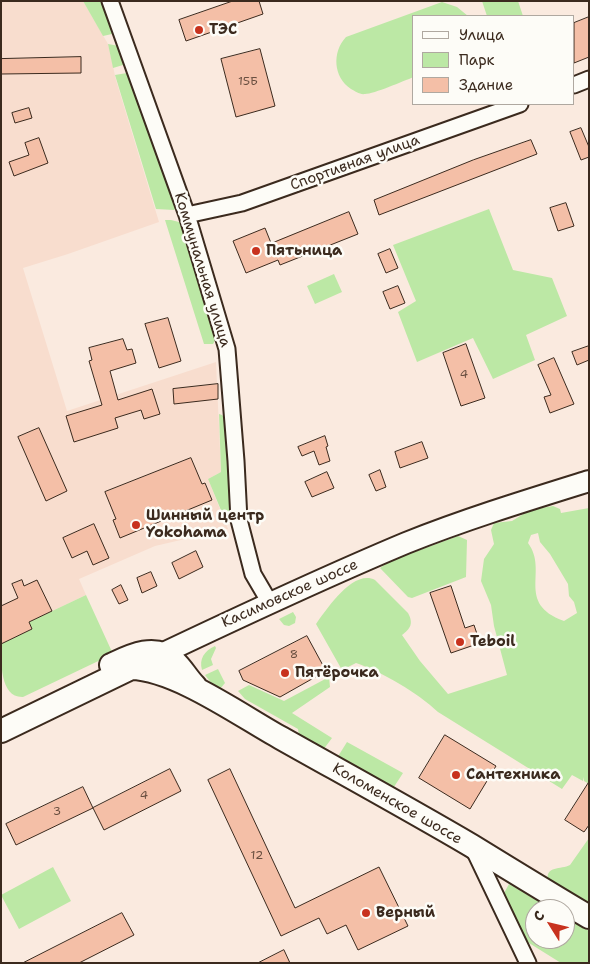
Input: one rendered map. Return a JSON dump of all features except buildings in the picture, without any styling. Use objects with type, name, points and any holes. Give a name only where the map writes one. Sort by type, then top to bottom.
[{"type":"main road","name":"Касимовское шоссе","points":[[161,654],[207,632],[364,547],[456,510],[589,466]]},
{"type":"main road","name":"Касимовское шоссе","points":[[8,720],[133,661],[182,632],[406,543],[469,520],[589,481]]},
{"type":"main road","points":[[133,661],[146,652],[161,654],[165,647],[182,632]]},
{"type":"main road","points":[[189,684],[184,662],[186,654],[191,646],[207,632]]},
{"type":"main road","name":"Коломенское шоссе","points":[[161,654],[174,661],[189,684]]},
{"type":"main road","name":"Коломенское шоссе","points":[[133,661],[144,668],[189,684],[472,846],[589,917]]},
{"type":"street","name":"Коммунальная улица","points":[[110,1],[187,215],[227,348],[239,520],[252,574],[267,598]]},
{"type":"street","points":[[575,85],[589,79]]},
{"type":"street","name":"Спортивная улица","points":[[187,215],[242,203],[517,105]]},
{"type":"street","points":[[472,846],[528,963]]},
{"type":"shaded area","points":[[1,1],[83,1],[108,44],[116,80],[159,222],[23,268],[67,411],[216,362],[221,472],[208,479],[228,529],[155,546],[79,579],[86,595],[29,622],[32,629],[1,644]]},
{"type":"green space","points":[[83,1],[103,1],[113,29],[112,34],[103,36]]},
{"type":"green space","points":[[482,1],[518,1],[523,15],[487,15]]},
{"type":"green space","points":[[442,2],[457,7],[467,15],[412,15],[412,78],[382,90],[365,94],[358,93],[345,84],[338,71],[338,50],[346,37]]},
{"type":"green space","points":[[108,44],[119,46],[124,60],[123,65],[113,68]]},
{"type":"green space","points":[[129,74],[177,205],[174,210],[156,209],[115,75]]},
{"type":"green space","points":[[489,209],[513,270],[552,278],[567,316],[526,335],[535,360],[493,379],[473,338],[417,362],[398,312],[416,301],[393,245]]},
{"type":"green space","points":[[165,220],[183,223],[217,337],[213,344],[204,344]]},
{"type":"green space","points":[[334,274],[342,292],[315,304],[307,286]]},
{"type":"green space","points":[[219,414],[226,419],[231,507],[229,512],[223,515],[208,479],[221,472]]},
{"type":"green space","points":[[553,506],[560,509],[561,513],[589,508],[589,784],[584,781],[584,777],[583,781],[572,775],[562,789],[438,712],[388,677],[356,663],[342,670],[316,624],[341,592],[350,585],[358,580],[367,578],[375,580],[408,613],[411,623],[407,631],[402,635],[420,661],[448,694],[507,675],[494,626],[491,605],[481,581],[484,559],[494,544],[491,530],[494,523],[512,521],[530,510]],"holes":[[[538,533],[540,542],[550,554],[568,584],[569,596],[574,602],[577,613],[564,621],[549,614],[541,605],[537,596],[536,564],[534,554],[528,543],[531,535]]]},
{"type":"green space","points":[[458,536],[467,540],[466,577],[412,598],[408,597],[380,568],[390,561]]},
{"type":"green space","points":[[86,595],[113,654],[23,697],[15,696],[10,692],[3,678],[1,644],[32,629],[29,622]]},
{"type":"green space","points":[[293,612],[296,617],[295,623],[289,626],[284,625],[279,619]]},
{"type":"green space","points":[[215,646],[216,648],[211,659],[213,665],[202,670],[201,662],[203,656]]},
{"type":"green space","points":[[218,669],[225,683],[220,689],[212,684],[205,675]]},
{"type":"green space","points":[[329,677],[330,687],[292,713],[332,738],[323,750],[299,736],[298,729],[245,699],[238,691],[249,685],[284,701]]},
{"type":"green space","points":[[347,742],[403,773],[392,790],[337,758]]},
{"type":"green space","points":[[589,838],[589,904],[548,881],[548,876],[551,870],[570,865]]},
{"type":"green space","points":[[53,867],[71,901],[19,929],[1,895]]},
{"type":"green space","points":[[509,884],[534,899],[525,899],[525,940],[521,938],[503,895]]},
{"type":"green space","points":[[575,923],[589,931],[589,963],[561,963],[539,949],[575,949]]},
{"type":"place","name":"ТЭС","points":[[199,30]]},
{"type":"place","name":"Пятьница","points":[[256,251]]},
{"type":"place","name":"Шинный центр Yokohama","points":[[136,525]]},
{"type":"place","name":"Teboil","points":[[460,642]]},
{"type":"place","name":"Пятёрочка","points":[[285,673]]},
{"type":"place","name":"Сантехника","points":[[456,775]]},
{"type":"place","name":"Верный","points":[[366,913]]}]
